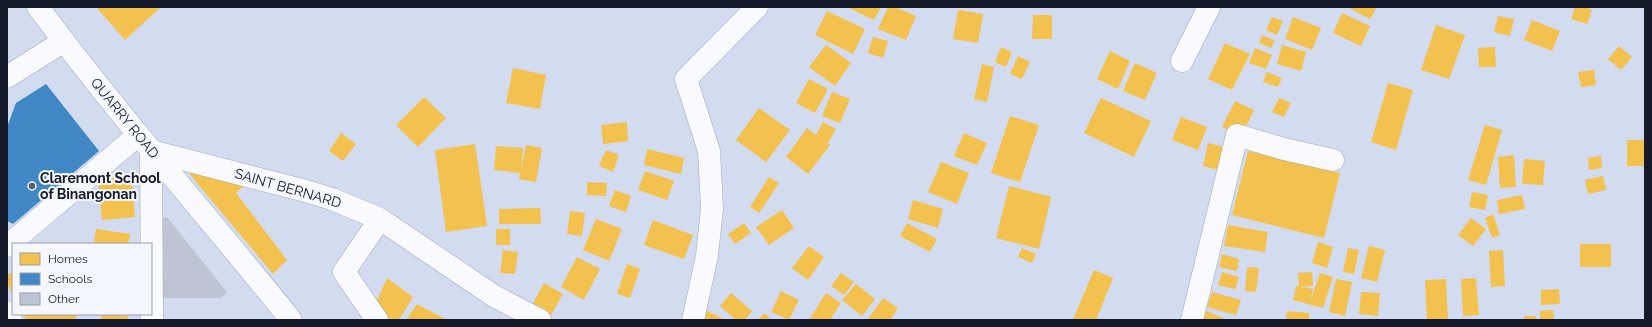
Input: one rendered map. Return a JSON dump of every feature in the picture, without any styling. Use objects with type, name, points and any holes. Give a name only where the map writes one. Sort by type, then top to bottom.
[{"type":"street","name":"QUARRY ROAD","points":[[38,7],[144,143],[224,237],[291,320]]},
{"type":"street","points":[[1182,62],[1209,7]]},
{"type":"street","points":[[693,320],[707,256],[712,208],[709,151],[686,79],[746,11]]},
{"type":"street","points":[[7,77],[64,41]]},
{"type":"street","points":[[1192,320],[1237,134],[1284,149],[1333,160]]},
{"type":"street","points":[[7,246],[144,143]]},
{"type":"street","points":[[144,143],[149,243]]},
{"type":"street","name":"SAINT BERNARD","points":[[144,143],[332,199],[380,219],[494,296],[540,320]]},
{"type":"street","points":[[377,320],[344,272],[380,219]]},
{"type":"street","points":[[7,312],[12,320]]},
{"type":"building: Homes","points":[[96,7],[161,7],[125,40]]},
{"type":"building: Homes","points":[[881,7],[874,20],[849,8]]},
{"type":"building: Homes","points":[[888,7],[895,7],[916,16],[906,40],[878,29]]},
{"type":"building: Homes","points":[[1352,7],[1377,7],[1370,19],[1351,9]]},
{"type":"building: Homes","points":[[1575,7],[1585,7],[1592,10],[1587,24],[1571,19]]},
{"type":"building: Homes","points":[[958,10],[983,14],[978,43],[953,39]]},
{"type":"building: Homes","points":[[827,11],[865,29],[853,54],[815,35]]},
{"type":"building: Homes","points":[[1342,13],[1370,26],[1361,46],[1333,33]]},
{"type":"building: Homes","points":[[1033,15],[1052,15],[1052,39],[1032,39]]},
{"type":"building: Homes","points":[[1498,16],[1514,19],[1510,36],[1494,32]]},
{"type":"building: Homes","points":[[1272,17],[1283,21],[1277,35],[1266,30]]},
{"type":"building: Homes","points":[[1293,17],[1321,28],[1312,50],[1285,39]]},
{"type":"building: Homes","points":[[1532,20],[1560,31],[1552,51],[1524,40]]},
{"type":"building: Homes","points":[[1436,25],[1465,35],[1449,79],[1421,70]]},
{"type":"building: Homes","points":[[1262,35],[1275,41],[1271,48],[1259,43]]},
{"type":"building: Homes","points":[[873,37],[888,41],[883,58],[868,53]]},
{"type":"building: Homes","points":[[1225,43],[1250,54],[1232,90],[1208,79]]},
{"type":"building: Homes","points":[[826,45],[851,63],[835,86],[809,67]]},
{"type":"building: Homes","points":[[1282,45],[1306,52],[1301,71],[1277,64]]},
{"type":"building: Homes","points":[[1619,46],[1632,57],[1621,70],[1608,59]]},
{"type":"building: Homes","points":[[1001,47],[1012,52],[1006,67],[995,62]]},
{"type":"building: Homes","points":[[1495,47],[1496,67],[1479,67],[1478,48]]},
{"type":"building: Homes","points":[[1255,48],[1272,55],[1266,69],[1249,63]]},
{"type":"building: Homes","points":[[1110,51],[1130,61],[1118,89],[1097,79]]},
{"type":"building: Homes","points":[[1018,56],[1030,62],[1022,79],[1010,74]]},
{"type":"building: Homes","points":[[1135,63],[1157,73],[1145,100],[1123,91]]},
{"type":"building: Homes","points":[[982,64],[994,67],[987,102],[974,99]]},
{"type":"building: Homes","points":[[513,68],[546,75],[540,109],[506,103]]},
{"type":"building: Homes","points":[[1594,70],[1596,85],[1581,87],[1578,72]]},
{"type":"building: Homes","points":[[1267,72],[1282,78],[1278,87],[1263,82]]},
{"type":"building: Homes","points":[[809,79],[828,89],[815,113],[796,103]]},
{"type":"building: Homes","points":[[1388,83],[1413,90],[1396,150],[1371,142]]},
{"type":"building: Homes","points":[[832,92],[850,99],[840,123],[822,116]]},
{"type":"building: Homes","points":[[424,97],[446,118],[418,147],[396,125]]},
{"type":"building: Homes","points":[[1101,98],[1151,121],[1134,157],[1084,133]]},
{"type":"building: Homes","points":[[1279,98],[1291,103],[1284,117],[1272,112]]},
{"type":"building: Homes","points":[[1235,101],[1254,110],[1241,137],[1222,127]]},
{"type":"building: Homes","points":[[759,108],[790,130],[766,162],[736,140]]},
{"type":"building: Homes","points":[[1010,116],[1039,125],[1020,182],[991,173]]},
{"type":"building: Homes","points":[[1181,117],[1207,127],[1198,150],[1172,140]]},
{"type":"building: Homes","points":[[627,122],[628,141],[603,144],[601,125]]},
{"type":"building: Homes","points":[[823,122],[836,129],[828,143],[824,141],[830,145],[808,174],[786,157],[807,128],[816,135]]},
{"type":"building: Homes","points":[[1485,125],[1502,130],[1486,185],[1468,180]]},
{"type":"building: Homes","points":[[341,133],[356,144],[343,161],[329,151]]},
{"type":"building: Homes","points":[[964,133],[987,143],[977,165],[954,156]]},
{"type":"building: Homes","points":[[1627,140],[1645,140],[1645,166],[1627,166]]},
{"type":"building: Homes","points":[[1208,143],[1224,147],[1218,170],[1203,166]]},
{"type":"building: Homes","points":[[475,144],[487,226],[446,232],[435,150]]},
{"type":"building: Homes","points":[[526,145],[542,148],[536,182],[519,179],[520,173],[494,170],[496,146],[523,148],[521,169]]},
{"type":"building: Homes","points":[[647,149],[684,158],[681,174],[644,165]]},
{"type":"building: Homes","points":[[606,150],[619,155],[613,172],[599,166]]},
{"type":"building: Homes","points":[[1248,151],[1340,173],[1324,238],[1232,215]]},
{"type":"building: Homes","points":[[1514,155],[1516,187],[1500,188],[1498,157]]},
{"type":"building: Homes","points":[[1601,156],[1602,168],[1589,170],[1588,158]]},
{"type":"building: Homes","points":[[1524,159],[1545,161],[1543,185],[1522,184]]},
{"type":"building: Homes","points":[[941,162],[969,173],[957,204],[928,192]]},
{"type":"building: Homes","points":[[187,171],[245,185],[236,193],[287,260],[273,274]]},
{"type":"building: Homes","points":[[645,171],[674,181],[667,200],[638,190]]},
{"type":"building: Homes","points":[[131,176],[135,217],[102,220],[98,179]]},
{"type":"building: Homes","points":[[1603,176],[1606,190],[1588,194],[1585,180]]},
{"type":"building: Homes","points":[[769,177],[779,183],[759,213],[750,207]]},
{"type":"building: Homes","points":[[587,182],[607,183],[606,196],[587,195]]},
{"type":"building: Homes","points":[[1009,186],[1051,197],[1039,249],[996,238]]},
{"type":"building: Homes","points":[[615,190],[631,196],[626,212],[609,206]]},
{"type":"building: Homes","points":[[1472,192],[1488,195],[1485,210],[1469,207]]},
{"type":"building: Homes","points":[[1522,195],[1525,209],[1499,214],[1497,200]]},
{"type":"building: Homes","points":[[913,200],[943,209],[938,228],[908,219]]},
{"type":"building: Homes","points":[[540,208],[541,224],[499,224],[499,209]]},
{"type":"building: Homes","points":[[782,210],[794,228],[769,245],[756,227]]},
{"type":"building: Homes","points":[[570,211],[585,213],[582,236],[567,234]]},
{"type":"building: Homes","points":[[1493,214],[1500,235],[1492,238],[1485,218]]},
{"type":"building: Homes","points":[[1471,218],[1486,229],[1473,246],[1458,235]]},
{"type":"building: Homes","points":[[596,219],[622,229],[609,261],[583,250]]},
{"type":"building: Homes","points":[[653,220],[693,235],[684,259],[644,245]]},
{"type":"building: Homes","points":[[744,223],[751,233],[735,244],[728,234]]},
{"type":"building: Homes","points":[[907,223],[937,239],[930,252],[900,236]]},
{"type":"building: Homes","points":[[1228,225],[1268,232],[1265,252],[1224,246]]},
{"type":"building: Homes","points":[[96,229],[130,234],[128,243],[94,243]]},
{"type":"building: Homes","points":[[496,229],[510,229],[510,245],[496,245]]},
{"type":"building: Homes","points":[[1318,242],[1333,247],[1327,268],[1312,263]]},
{"type":"building: Homes","points":[[1580,244],[1611,244],[1611,267],[1580,267]]},
{"type":"building: Homes","points":[[809,246],[824,257],[808,280],[792,268]]},
{"type":"building: Homes","points":[[1369,246],[1385,250],[1377,282],[1361,278]]},
{"type":"building: Homes","points":[[1022,248],[1036,254],[1032,263],[1018,257]]},
{"type":"building: Homes","points":[[1348,248],[1359,250],[1354,274],[1343,272]]},
{"type":"building: Homes","points":[[503,250],[518,252],[515,274],[500,273]]},
{"type":"building: Homes","points":[[1503,250],[1505,286],[1491,287],[1489,251]]},
{"type":"building: Homes","points":[[1222,254],[1239,259],[1237,271],[1219,267]]},
{"type":"building: Homes","points":[[577,257],[600,269],[584,300],[561,287]]},
{"type":"building: Homes","points":[[627,264],[640,269],[630,298],[617,294]]},
{"type":"building: Homes","points":[[1247,267],[1259,268],[1256,292],[1245,291]]},
{"type":"building: Homes","points":[[1094,270],[1113,278],[1096,320],[1073,320]]},
{"type":"building: Homes","points":[[12,272],[12,293],[7,283],[7,275]]},
{"type":"building: Homes","points":[[1222,272],[1239,277],[1235,289],[1218,285]]},
{"type":"building: Homes","points":[[1312,272],[1313,286],[1299,287],[1298,273]]},
{"type":"building: Homes","points":[[841,273],[854,282],[844,295],[831,286]]},
{"type":"building: Homes","points":[[1320,273],[1333,277],[1323,308],[1293,300],[1296,286],[1313,289],[1310,302]]},
{"type":"building: Homes","points":[[387,278],[413,297],[399,320],[388,320],[374,307]]},
{"type":"building: Homes","points":[[1476,278],[1479,315],[1463,316],[1461,279]]},
{"type":"building: Homes","points":[[1336,279],[1352,282],[1345,316],[1329,312]]},
{"type":"building: Homes","points":[[1446,279],[1448,320],[1427,320],[1425,280]]},
{"type":"building: Homes","points":[[544,283],[563,294],[551,315],[532,305]]},
{"type":"building: Homes","points":[[856,284],[875,299],[862,316],[842,300]]},
{"type":"building: Homes","points":[[1559,289],[1560,304],[1541,305],[1541,290]]},
{"type":"building: Homes","points":[[781,291],[799,300],[789,320],[771,312]]},
{"type":"building: Homes","points":[[1212,292],[1241,300],[1236,315],[1207,307]]},
{"type":"building: Homes","points":[[1361,292],[1380,293],[1378,316],[1359,314]]},
{"type":"building: Homes","points":[[731,293],[752,311],[745,320],[736,320],[720,306]]},
{"type":"building: Homes","points":[[826,293],[841,303],[830,320],[809,320]]},
{"type":"building: Homes","points":[[883,298],[898,308],[890,320],[867,320]]},
{"type":"building: Homes","points":[[417,304],[447,320],[406,320]]},
{"type":"building: Homes","points":[[705,310],[726,320],[700,320]]},
{"type":"building: Homes","points":[[1204,310],[1223,318],[1222,320],[1200,320]]},
{"type":"building: Homes","points":[[1553,310],[1554,320],[1540,320],[1540,311]]},
{"type":"building: Homes","points":[[1287,311],[1309,313],[1309,320],[1286,320]]},
{"type":"building: Homes","points":[[765,313],[771,320],[757,320]]},
{"type":"building: Homes","points":[[24,315],[76,315],[76,320],[26,320]]},
{"type":"building: Homes","points":[[102,315],[128,316],[128,320],[101,320]]},
{"type":"building: Homes","points":[[1524,316],[1536,316],[1536,320],[1524,320]]},
{"type":"building: Schools","name":"Claremont School of Binangonan","points":[[46,84],[99,151],[13,224],[7,221],[7,127],[16,103]]},
{"type":"building: Other","points":[[167,217],[227,292],[221,298],[163,298],[162,219]]},
{"type":"place","name":"Claremont School of Binangonan","points":[[32,186]]}]
